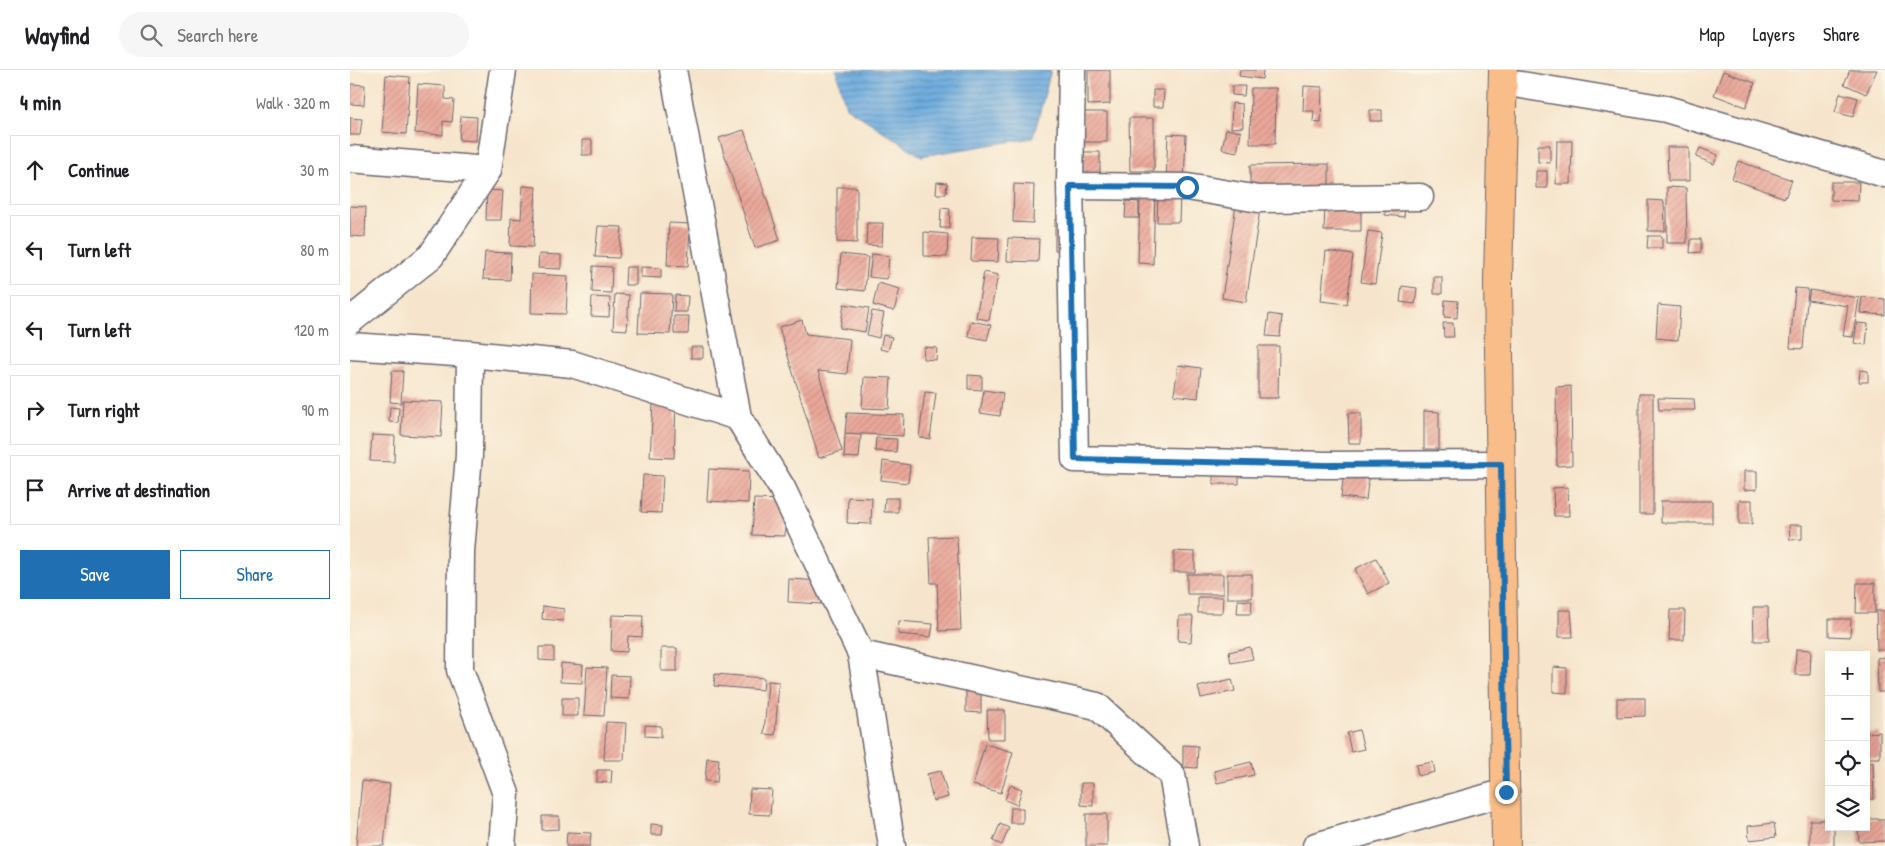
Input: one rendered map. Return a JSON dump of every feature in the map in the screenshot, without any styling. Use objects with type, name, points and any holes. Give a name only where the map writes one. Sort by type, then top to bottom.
[{"type":"main road","points":[[1503,76],[1498,280],[1506,846]]},
{"type":"street","points":[[350,322],[431,256],[488,170],[503,70]]},
{"type":"street","points":[[674,70],[738,417],[782,488],[861,654],[892,846]]},
{"type":"street","points":[[1072,70],[1070,186],[1075,459],[1326,465],[1501,464]]},
{"type":"street","points":[[1503,76],[1666,109],[1885,174]]},
{"type":"street","points":[[350,159],[488,170]]},
{"type":"street","points":[[1070,186],[1187,187],[1259,199],[1420,197]]},
{"type":"street","points":[[350,346],[470,354],[572,364],[738,417]]},
{"type":"street","points":[[470,354],[470,455],[461,551],[460,670],[506,794],[502,846]]},
{"type":"street","points":[[861,654],[1097,706],[1172,775],[1185,846]]},
{"type":"street","points":[[1316,846],[1506,792]]},
{"type":"water","points":[[836,70],[1051,70],[1033,138],[921,156],[846,107]]},
{"type":"building","points":[[1088,70],[1110,70],[1110,104],[1088,105]]},
{"type":"building","points":[[1240,70],[1263,70],[1262,79],[1239,76]]},
{"type":"building","points":[[1850,70],[1877,70],[1866,94],[1844,84]]},
{"type":"building","points":[[1723,71],[1755,83],[1746,107],[1714,95]]},
{"type":"building","points":[[386,75],[410,77],[406,134],[382,132]]},
{"type":"building","points":[[350,84],[365,85],[364,105],[350,104]]},
{"type":"building","points":[[418,84],[445,86],[445,99],[454,100],[452,122],[443,121],[443,135],[415,133]]},
{"type":"building","points":[[1232,86],[1245,86],[1244,96],[1232,95]]},
{"type":"building","points":[[1304,86],[1322,87],[1321,123],[1313,122],[1314,111],[1303,111]]},
{"type":"building","points":[[1251,88],[1276,88],[1275,144],[1250,144]]},
{"type":"building","points":[[1153,90],[1164,90],[1163,107],[1153,107]]},
{"type":"building","points":[[1840,93],[1858,98],[1853,117],[1835,112]]},
{"type":"building","points":[[1232,103],[1242,104],[1243,127],[1231,128]]},
{"type":"building","points":[[1370,110],[1382,110],[1382,121],[1370,121]]},
{"type":"building","points":[[1082,112],[1107,112],[1107,142],[1082,142]]},
{"type":"building","points":[[461,116],[477,117],[476,141],[459,140]]},
{"type":"building","points":[[350,118],[362,119],[360,135],[350,135]]},
{"type":"building","points":[[1129,118],[1154,118],[1154,171],[1130,171]]},
{"type":"building","points":[[1226,129],[1241,132],[1237,152],[1222,149]]},
{"type":"building","points":[[744,130],[780,240],[755,248],[719,138]]},
{"type":"building","points":[[1168,134],[1186,135],[1184,182],[1166,181]]},
{"type":"building","points":[[582,140],[592,140],[592,155],[582,155]]},
{"type":"building","points":[[1557,141],[1572,141],[1571,184],[1556,184]]},
{"type":"building","points":[[1538,145],[1550,145],[1550,163],[1538,162]]},
{"type":"building","points":[[1667,147],[1689,147],[1689,181],[1668,181]]},
{"type":"building","points":[[1700,148],[1718,155],[1714,164],[1696,157]]},
{"type":"building","points":[[1084,152],[1100,152],[1100,175],[1084,174]]},
{"type":"building","points":[[1738,161],[1792,180],[1785,198],[1732,179]]},
{"type":"building","points":[[1329,164],[1329,188],[1250,188],[1250,165]]},
{"type":"building","points":[[1536,171],[1547,171],[1547,188],[1536,188]]},
{"type":"building","points":[[937,182],[947,183],[946,194],[936,194]]},
{"type":"building","points":[[1831,182],[1859,182],[1858,201],[1831,200]]},
{"type":"building","points":[[1014,184],[1034,185],[1033,223],[1013,222]]},
{"type":"building","points":[[523,186],[536,187],[533,247],[510,246],[511,218],[521,219]]},
{"type":"building","points":[[837,187],[857,187],[857,243],[837,242]]},
{"type":"building","points":[[1667,187],[1686,188],[1687,243],[1667,243]]},
{"type":"building","points":[[487,190],[503,191],[501,220],[486,220]]},
{"type":"building","points":[[1155,190],[1153,264],[1138,263],[1140,197],[1139,200],[1121,199]]},
{"type":"building","points":[[1158,193],[1180,193],[1179,222],[1157,222]]},
{"type":"building","points":[[1648,200],[1664,201],[1665,231],[1648,231]]},
{"type":"building","points":[[1126,201],[1139,202],[1139,218],[1125,218]]},
{"type":"building","points":[[1386,204],[1405,206],[1404,217],[1385,215]]},
{"type":"building","points":[[1236,205],[1260,209],[1246,302],[1222,298]]},
{"type":"building","points":[[1325,205],[1361,206],[1361,231],[1324,231]]},
{"type":"building","points":[[350,206],[366,207],[365,237],[350,236]]},
{"type":"building","points":[[941,208],[950,209],[949,228],[940,228]]},
{"type":"building","points":[[1055,220],[1067,220],[1067,250],[1055,250]]},
{"type":"building","points":[[669,223],[690,224],[688,266],[667,265]]},
{"type":"building","points":[[867,223],[883,223],[882,246],[866,245]]},
{"type":"building","points":[[598,226],[622,227],[619,258],[595,257]]},
{"type":"building","points":[[1368,231],[1382,233],[1375,284],[1361,282]]},
{"type":"building","points":[[924,232],[948,234],[947,257],[924,256]]},
{"type":"building","points":[[1648,236],[1662,236],[1662,248],[1647,248]]},
{"type":"building","points":[[972,237],[999,238],[998,262],[971,261]]},
{"type":"building","points":[[1008,238],[1039,239],[1038,262],[1007,261]]},
{"type":"building","points":[[1691,239],[1701,239],[1701,252],[1690,253]]},
{"type":"building","points":[[1326,251],[1353,255],[1347,304],[1321,301]]},
{"type":"building","points":[[485,252],[511,253],[510,280],[483,279]]},
{"type":"building","points":[[539,254],[561,255],[561,269],[538,268]]},
{"type":"building","points":[[841,254],[868,257],[865,291],[838,288]]},
{"type":"building","points":[[872,254],[889,256],[887,279],[869,277]]},
{"type":"building","points":[[593,266],[612,267],[611,293],[592,292]]},
{"type":"building","points":[[626,267],[636,267],[636,285],[625,285]]},
{"type":"building","points":[[641,267],[661,268],[661,278],[641,277]]},
{"type":"building","points":[[984,272],[998,275],[989,320],[976,318]]},
{"type":"building","points":[[532,274],[568,276],[566,314],[531,313]]},
{"type":"building","points":[[1434,277],[1442,277],[1442,294],[1434,294]]},
{"type":"building","points":[[878,283],[900,289],[894,311],[873,305]]},
{"type":"building","points":[[1402,286],[1417,288],[1415,304],[1400,302]]},
{"type":"building","points":[[1795,288],[1808,289],[1803,349],[1790,348]]},
{"type":"building","points":[[1810,290],[1859,298],[1853,337],[1843,336],[1848,306],[1808,300]]},
{"type":"building","points":[[640,293],[672,294],[670,334],[638,333]]},
{"type":"building","points":[[615,294],[629,295],[627,330],[613,329]]},
{"type":"building","points":[[675,295],[688,296],[687,312],[674,312]]},
{"type":"building","points":[[592,297],[610,298],[609,317],[591,316]]},
{"type":"building","points":[[1862,297],[1885,299],[1885,315],[1860,313]]},
{"type":"building","points":[[1445,300],[1458,301],[1457,318],[1444,317]]},
{"type":"building","points":[[844,304],[869,308],[865,332],[840,328]]},
{"type":"building","points":[[1658,305],[1680,307],[1678,340],[1656,338]]},
{"type":"building","points":[[872,311],[884,313],[879,338],[867,335]]},
{"type":"building","points":[[1269,314],[1282,316],[1280,337],[1266,336]]},
{"type":"building","points":[[674,316],[689,316],[688,334],[674,334]]},
{"type":"building","points":[[802,320],[806,334],[850,339],[847,374],[818,371],[842,451],[819,458],[779,327]]},
{"type":"building","points":[[971,321],[991,325],[987,340],[968,336]]},
{"type":"building","points":[[1443,323],[1453,323],[1454,337],[1444,337]]},
{"type":"building","points":[[1857,323],[1868,324],[1866,345],[1854,343]]},
{"type":"building","points":[[883,335],[892,337],[888,351],[880,349]]},
{"type":"building","points":[[1258,346],[1279,346],[1278,398],[1258,398]]},
{"type":"building","points":[[691,347],[703,347],[703,358],[691,358]]},
{"type":"building","points":[[924,347],[937,348],[936,360],[923,359]]},
{"type":"building","points":[[1178,365],[1201,368],[1198,398],[1174,395]]},
{"type":"building","points":[[1860,370],[1868,371],[1868,382],[1859,382]]},
{"type":"building","points":[[392,371],[403,371],[401,403],[390,402]]},
{"type":"building","points":[[968,375],[982,376],[982,390],[968,389]]},
{"type":"building","points":[[864,377],[891,378],[889,409],[862,408]]},
{"type":"building","points":[[1571,386],[1572,465],[1557,466],[1556,387]]},
{"type":"building","points":[[984,390],[1003,393],[1000,416],[980,413]]},
{"type":"building","points":[[925,392],[936,393],[930,439],[919,437]]},
{"type":"building","points":[[1639,394],[1653,394],[1653,514],[1639,514]]},
{"type":"building","points":[[1658,398],[1694,399],[1695,410],[1659,410]]},
{"type":"building","points":[[403,400],[443,402],[441,437],[401,435]]},
{"type":"building","points":[[653,403],[676,404],[674,458],[650,457]]},
{"type":"building","points":[[390,407],[399,408],[398,423],[389,422]]},
{"type":"building","points":[[1424,411],[1439,412],[1439,449],[1424,449]]},
{"type":"building","points":[[847,413],[904,415],[903,436],[845,433]]},
{"type":"building","points":[[1348,413],[1361,413],[1361,443],[1349,443]]},
{"type":"building","points":[[845,434],[861,435],[859,458],[844,457]]},
{"type":"building","points":[[372,435],[395,436],[394,462],[370,461]]},
{"type":"building","points":[[876,438],[897,439],[896,452],[875,451]]},
{"type":"building","points":[[883,461],[910,465],[908,483],[881,480]]},
{"type":"building","points":[[709,469],[749,471],[748,503],[707,501]]},
{"type":"building","points":[[1344,471],[1369,474],[1366,500],[1341,497]]},
{"type":"building","points":[[1744,471],[1757,471],[1757,489],[1744,490]]},
{"type":"building","points":[[1213,473],[1239,473],[1239,484],[1213,484]]},
{"type":"building","points":[[643,475],[663,476],[661,513],[641,512]]},
{"type":"building","points":[[1568,487],[1569,516],[1554,516],[1553,488]]},
{"type":"building","points":[[848,497],[872,498],[871,524],[847,523]]},
{"type":"building","points":[[885,498],[898,498],[898,512],[884,512]]},
{"type":"building","points":[[754,499],[786,500],[785,536],[752,535]]},
{"type":"building","points":[[1739,500],[1752,500],[1752,524],[1739,524]]},
{"type":"building","points":[[1661,501],[1712,501],[1712,523],[1661,523]]},
{"type":"building","points":[[1789,525],[1802,525],[1802,539],[1790,540]]},
{"type":"building","points":[[957,536],[961,630],[939,631],[937,583],[931,583],[929,537]]},
{"type":"building","points":[[1174,551],[1195,552],[1195,572],[1174,572]]},
{"type":"building","points":[[1376,558],[1389,583],[1368,594],[1355,569]]},
{"type":"building","points":[[1187,574],[1223,574],[1223,594],[1187,594]]},
{"type":"building","points":[[1227,574],[1252,574],[1252,598],[1227,598]]},
{"type":"building","points":[[789,579],[822,581],[821,604],[788,602]]},
{"type":"building","points":[[1857,583],[1875,583],[1875,613],[1856,613]]},
{"type":"building","points":[[1198,597],[1223,597],[1222,613],[1198,613]]},
{"type":"building","points":[[1238,600],[1252,601],[1251,614],[1237,614]]},
{"type":"building","points":[[543,606],[564,609],[563,621],[542,619]]},
{"type":"building","points":[[1753,607],[1768,607],[1769,641],[1754,641]]},
{"type":"building","points":[[1559,610],[1571,610],[1573,637],[1559,637]]},
{"type":"building","points":[[1670,610],[1685,610],[1684,640],[1669,640]]},
{"type":"building","points":[[1876,611],[1885,611],[1885,650],[1877,650]]},
{"type":"building","points":[[612,615],[643,616],[642,637],[628,636],[627,652],[611,651]]},
{"type":"building","points":[[1179,616],[1193,616],[1191,642],[1178,641]]},
{"type":"building","points":[[1829,619],[1851,619],[1850,637],[1829,636]]},
{"type":"building","points":[[899,621],[933,624],[931,637],[898,634]]},
{"type":"building","points":[[539,647],[554,647],[554,661],[539,660]]},
{"type":"building","points":[[1250,647],[1253,659],[1231,663],[1229,652]]},
{"type":"building","points":[[661,648],[677,648],[677,671],[661,671]]},
{"type":"building","points":[[1796,649],[1811,650],[1810,675],[1795,675]]},
{"type":"building","points":[[1885,657],[1885,692],[1878,692],[1877,658]]},
{"type":"building","points":[[561,663],[583,665],[582,683],[560,682]]},
{"type":"building","points":[[587,667],[607,668],[604,716],[584,715]]},
{"type":"building","points":[[1553,667],[1567,668],[1567,693],[1553,692]]},
{"type":"building","points":[[715,674],[764,678],[763,690],[714,686]]},
{"type":"building","points":[[611,675],[630,676],[629,699],[610,698]]},
{"type":"building","points":[[1232,679],[1235,691],[1201,698],[1198,687]]},
{"type":"building","points":[[768,681],[779,682],[775,735],[764,734]]},
{"type":"building","points":[[966,681],[981,682],[981,713],[966,712]]},
{"type":"building","points":[[562,698],[578,698],[578,716],[562,716]]},
{"type":"building","points":[[1617,698],[1645,698],[1645,716],[1617,717]]},
{"type":"building","points":[[987,710],[1005,710],[1005,739],[988,739]]},
{"type":"building","points":[[606,722],[626,723],[624,760],[604,760]]},
{"type":"building","points":[[645,725],[661,726],[661,737],[645,736]]},
{"type":"building","points":[[1359,730],[1364,749],[1351,752],[1347,733]]},
{"type":"building","points":[[1880,732],[1880,758],[1870,758],[1870,733]]},
{"type":"building","points":[[985,744],[1013,752],[1001,793],[973,785]]},
{"type":"building","points":[[1183,745],[1198,746],[1197,768],[1183,767]]},
{"type":"building","points":[[707,758],[719,759],[717,782],[705,781]]},
{"type":"building","points":[[1251,762],[1254,775],[1217,783],[1214,771]]},
{"type":"building","points":[[1433,762],[1435,772],[1418,776],[1416,765]]},
{"type":"building","points":[[1870,762],[1873,762],[1874,799],[1870,799]]},
{"type":"building","points":[[597,770],[612,770],[611,783],[597,782]]},
{"type":"building","points":[[941,771],[948,797],[933,801],[927,774]]},
{"type":"building","points":[[362,781],[390,784],[384,846],[356,846]]},
{"type":"building","points":[[1081,783],[1093,783],[1093,806],[1081,805]]},
{"type":"building","points":[[1010,785],[1022,789],[1017,805],[1005,800]]},
{"type":"building","points":[[750,789],[772,790],[770,815],[749,814]]},
{"type":"building","points":[[1011,808],[1023,808],[1023,823],[1010,823]]},
{"type":"building","points":[[1086,814],[1107,814],[1107,846],[1086,846]]},
{"type":"building","points":[[542,816],[559,816],[559,829],[542,830]]},
{"type":"building","points":[[1870,819],[1884,819],[1885,841],[1859,842],[1858,831],[1870,831]]},
{"type":"building","points":[[1810,820],[1825,820],[1825,831],[1834,831],[1834,846],[1810,846]]},
{"type":"building","points":[[1774,823],[1776,837],[1749,840],[1748,826]]},
{"type":"building","points":[[651,824],[663,825],[662,835],[651,835]]},
{"type":"building","points":[[1000,824],[1009,828],[1002,845],[993,841]]},
{"type":"building","points":[[567,832],[591,833],[590,846],[566,846]]},
{"type":"route","points":[[1187,187],[1070,186],[1075,459],[1326,465],[1501,464],[1506,792]]}]
